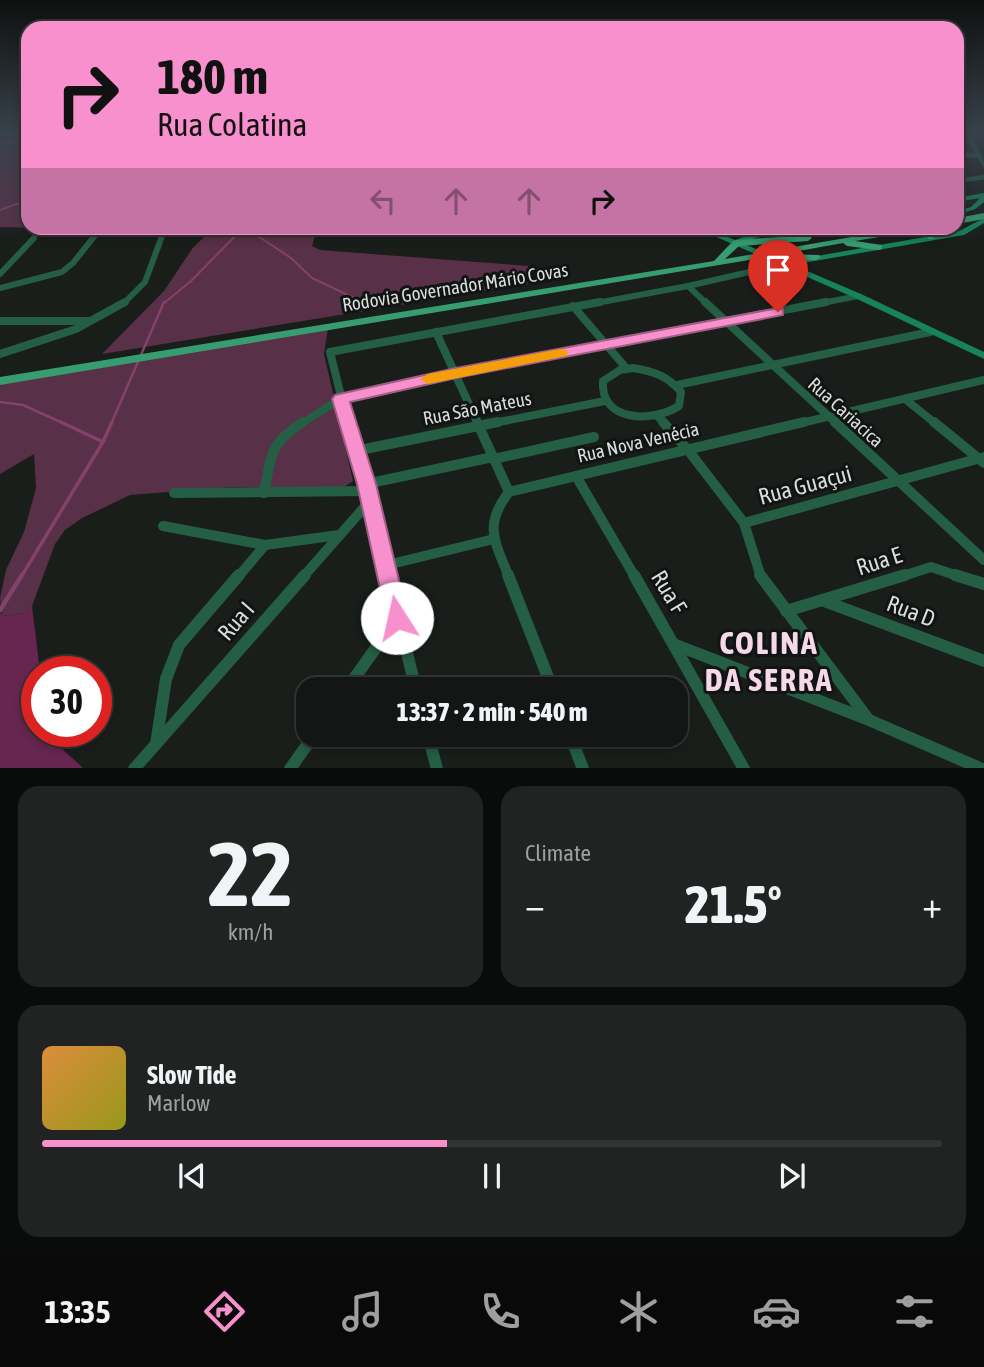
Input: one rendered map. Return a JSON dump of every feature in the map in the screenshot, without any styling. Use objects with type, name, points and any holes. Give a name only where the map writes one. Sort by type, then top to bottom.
[{"type":"main road","points":[[964,217],[984,217]]},
{"type":"main road","points":[[705,265],[726,255],[737,243],[818,235]]},
{"type":"main road","name":"Rodovia Governador Mário Covas","points":[[0,381],[874,235]]},
{"type":"main road","points":[[833,242],[879,247]]},
{"type":"main road","points":[[762,254],[784,258],[816,257]]},
{"type":"street","points":[[964,180],[984,177]]},
{"type":"street","points":[[964,199],[984,197]]},
{"type":"street","points":[[964,213],[984,197]]},
{"type":"street","points":[[964,231],[984,217]]},
{"type":"street","points":[[0,289],[62,272],[73,263],[95,235]]},
{"type":"street","points":[[0,354],[63,335],[121,305],[139,291],[162,235]]},
{"type":"street","points":[[717,235],[858,296],[984,356]]},
{"type":"street","points":[[737,243],[759,235]]},
{"type":"street","points":[[768,235],[776,241]]},
{"type":"street","points":[[413,677],[387,565],[330,352],[688,286],[816,257],[879,247],[920,235]]},
{"type":"street","points":[[0,274],[34,238]]},
{"type":"street","points":[[798,271],[796,268],[800,261]]},
{"type":"street","name":"Rua Cariacica","points":[[688,286],[984,560]]},
{"type":"street","points":[[264,493],[273,448],[288,433],[341,399],[456,373],[858,296]]},
{"type":"street","points":[[573,306],[626,369]]},
{"type":"street","points":[[0,321],[90,321]]},
{"type":"street","points":[[436,332],[481,425],[509,492],[492,519],[494,539],[547,677]]},
{"type":"street","points":[[677,385],[930,332]]},
{"type":"street","points":[[626,369],[651,370],[677,385],[682,398],[679,406],[671,413],[658,417],[625,415],[605,401],[601,392],[603,381],[626,369]]},
{"type":"street","name":"Rua Nova Venécia","points":[[509,492],[984,380]]},
{"type":"street","points":[[905,399],[982,460]]},
{"type":"street","name":"Rua São Mateus","points":[[355,451],[605,401]]},
{"type":"street","points":[[658,417],[688,450],[744,523]]},
{"type":"street","points":[[174,493],[368,493],[494,458],[594,437]]},
{"type":"street","name":"Rua Guaçui","points":[[869,720],[756,567],[744,523],[982,460]]},
{"type":"street","name":"Rua F","points":[[576,476],[676,645],[744,768]]},
{"type":"street","name":"Rua I","points":[[134,768],[339,536],[368,493]]},
{"type":"street","points":[[163,526],[265,545],[339,536]]},
{"type":"street","points":[[387,565],[494,539]]},
{"type":"street","points":[[156,744],[166,680],[179,645],[265,545]]},
{"type":"street","name":"Rua E","points":[[786,611],[931,567],[984,584]]},
{"type":"street","name":"Rua D","points":[[824,601],[984,661]]},
{"type":"street","points":[[355,677],[397,618]]},
{"type":"street","points":[[676,645],[869,720],[982,768]]},
{"type":"street","points":[[290,768],[305,747]]},
{"type":"street","points":[[431,747],[437,768]]},
{"type":"street","points":[[575,747],[583,768]]},
{"type":"shaded area","points":[[0,169],[21,169],[21,228],[0,227]]},
{"type":"shaded area","points":[[206,235],[315,235],[312,246],[320,250],[528,266],[528,284],[102,354],[164,291],[192,249]]},
{"type":"shaded area","points":[[328,328],[324,354],[353,481],[344,487],[229,487],[130,495],[82,518],[65,530],[55,544],[32,606],[25,613],[2,616],[0,598],[6,570],[24,532],[36,488],[34,454],[0,474],[0,383]]},
{"type":"shaded area","points":[[32,606],[38,656],[21,656],[21,747],[60,747],[83,768],[0,768],[0,611],[2,616],[25,613]]},
{"type":"waterway","points":[[0,210],[21,202]]},
{"type":"waterway","points":[[163,304],[191,281],[236,235]]},
{"type":"waterway","points":[[256,235],[291,258],[312,278],[367,304]]},
{"type":"waterway","points":[[363,302],[367,304]]},
{"type":"waterway","points":[[111,424],[163,304]]},
{"type":"waterway","points":[[0,402],[23,405],[65,424]]},
{"type":"waterway","points":[[61,422],[103,442]]},
{"type":"waterway","points":[[103,442],[112,422]]},
{"type":"waterway","points":[[21,577],[103,442]]},
{"type":"waterway","points":[[0,610],[22,575]]},
{"type":"slow traffic","points":[[428,379],[560,353]]},
{"type":"district","name":"COLINA DA SERRA","points":[[769,660]]},
{"type":"route","points":[[397,618],[387,565],[341,399],[456,373],[778,312]]}]
